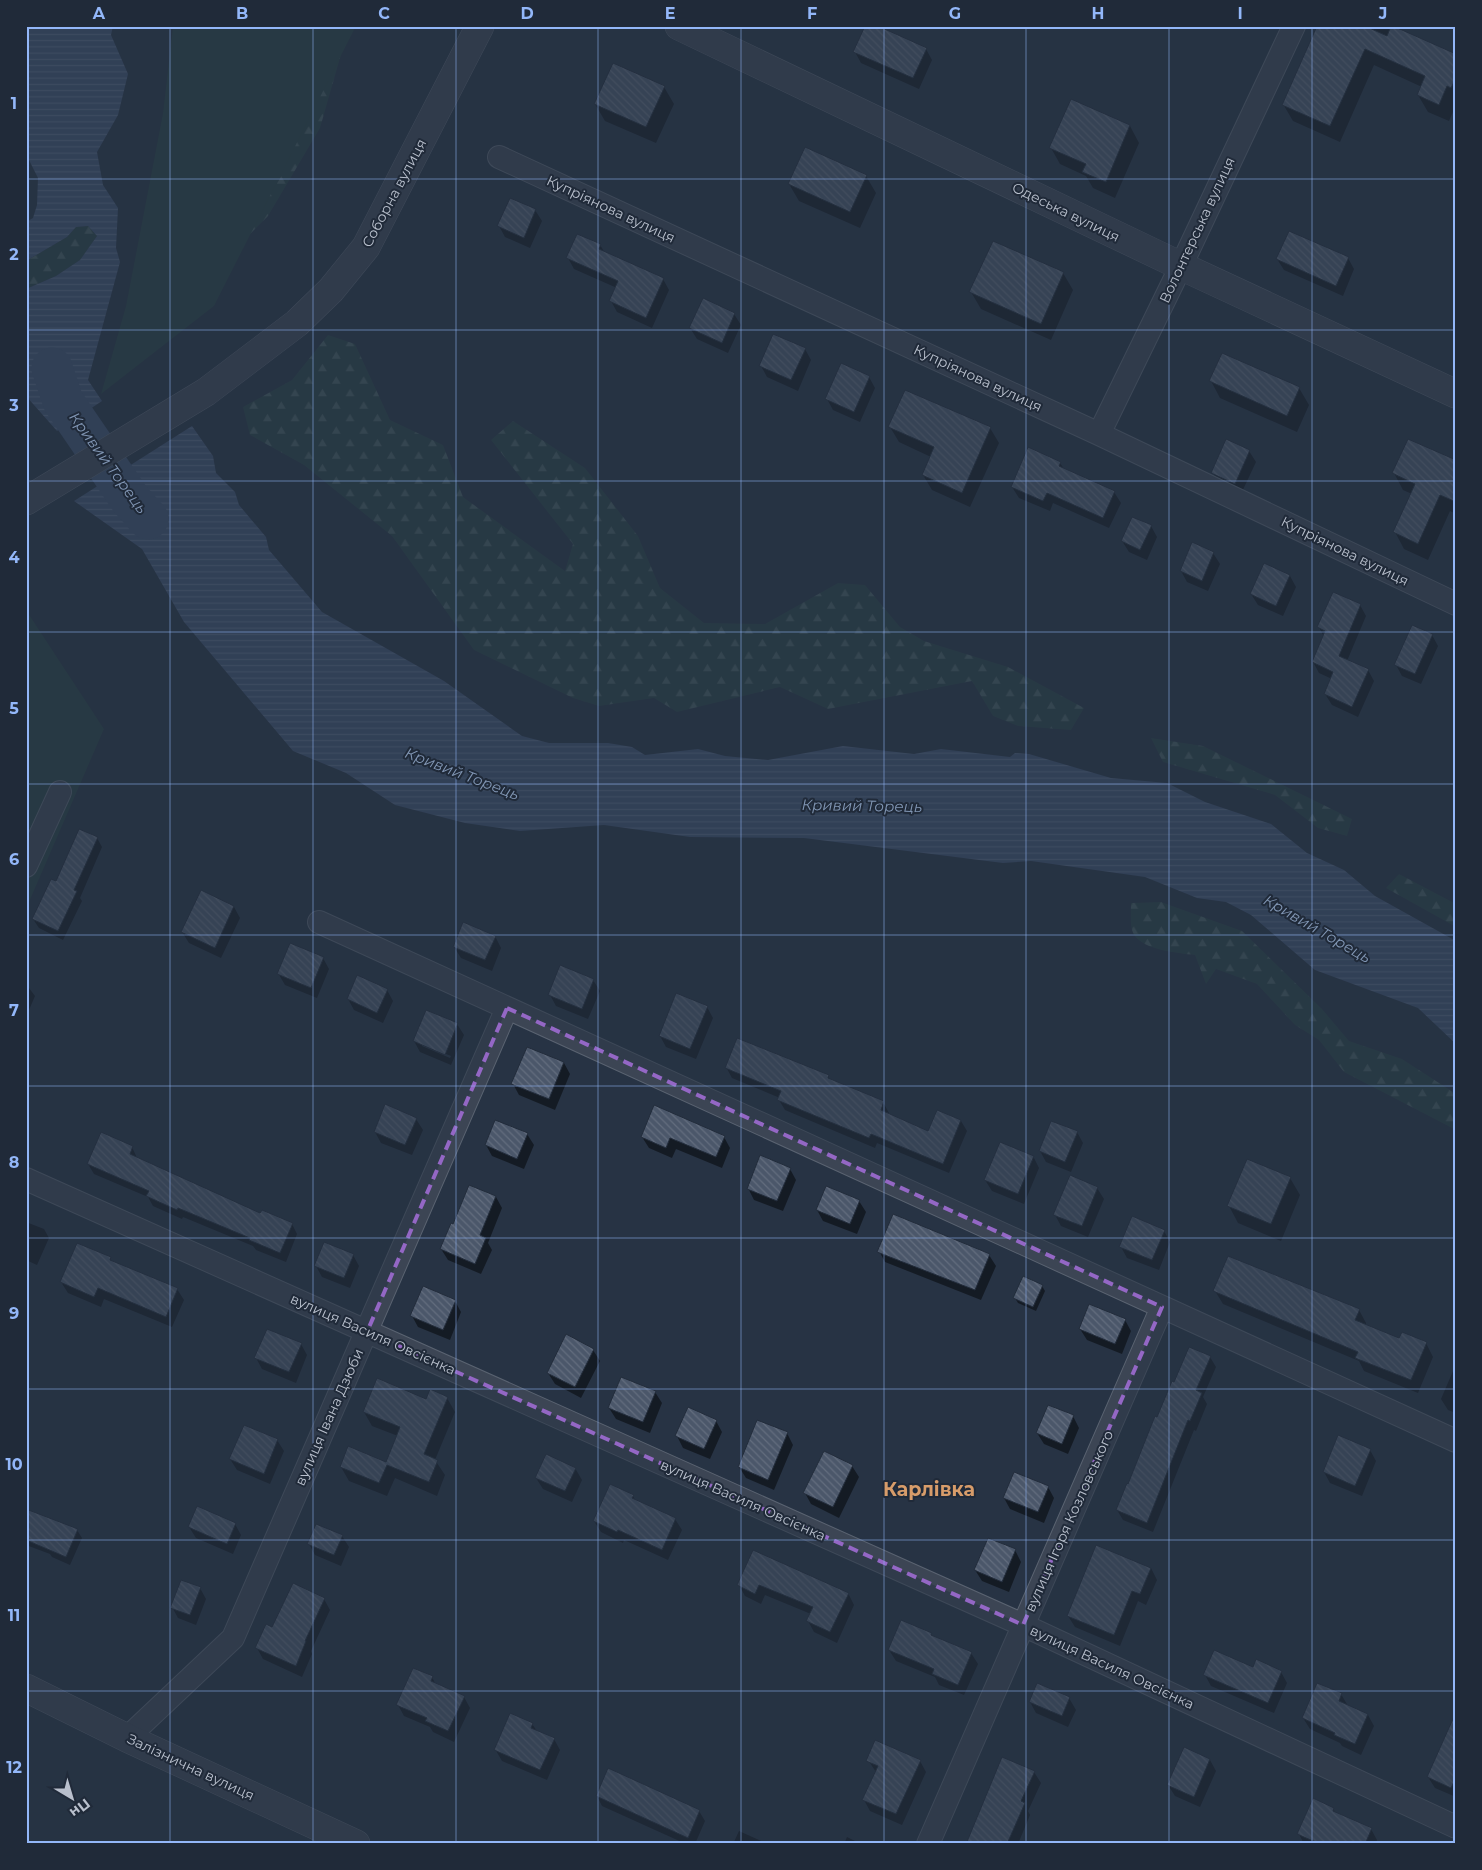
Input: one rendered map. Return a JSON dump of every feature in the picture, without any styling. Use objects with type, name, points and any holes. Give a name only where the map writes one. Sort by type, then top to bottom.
[{"type":"street","name":"Соборна вулиця","points":[[26,501],[206,392],[297,323],[331,290],[366,248],[480,26]]},
{"type":"street","name":"Одеська вулиця","points":[[679,26],[1181,266],[1456,394]]},
{"type":"street","name":"Волонтерська вулиця","points":[[1099,434],[1181,266],[1294,26]]},
{"type":"street","name":"Купріянова вулиця","points":[[499,157],[1099,434],[1456,604]]},
{"type":"street","points":[[26,866],[60,792]]},
{"type":"street","points":[[319,922],[1456,1441]]},
{"type":"street","name":"вулиця Івана Дзюби","points":[[127,1738],[233,1638],[507,1008]]},
{"type":"street","name":"вулиця Василя Овсієнка","points":[[26,1179],[1024,1625],[1456,1828]]},
{"type":"street","name":"вулиця Ігоря Козловського","points":[[928,1844],[1162,1307]]},
{"type":"street","name":"Залізнична вулиця","points":[[26,1688],[127,1738],[356,1844]]},
{"type":"highlighted area","points":[[507,1008],[1162,1307],[1023,1625],[367,1332]]},
{"type":"green space","points":[[173,26],[356,26],[214,306],[101,394],[126,306],[163,113]]},
{"type":"green space","points":[[344,44],[320,128],[268,216],[248,236]]},
{"type":"green space","points":[[88,226],[97,236],[80,260],[56,276],[26,289],[26,261],[67,237],[76,227]]},
{"type":"green space","points":[[328,335],[355,344],[390,420],[443,445],[463,497],[565,571],[573,544],[491,440],[513,421],[585,468],[638,536],[660,588],[704,623],[765,624],[838,583],[865,585],[900,627],[924,641],[1008,667],[1084,708],[1071,730],[1018,726],[993,716],[972,681],[828,709],[780,687],[677,712],[654,698],[599,706],[573,698],[474,650],[392,536],[304,465],[250,435],[243,407],[292,380]]},
{"type":"green space","points":[[26,610],[104,729],[26,909]]},
{"type":"green space","points":[[1151,738],[1203,746],[1352,819],[1347,836],[1318,828],[1275,795],[1163,762]]},
{"type":"green space","points":[[1399,874],[1456,904],[1456,927],[1386,888]]},
{"type":"green space","points":[[1161,902],[1242,931],[1322,1009],[1349,1041],[1402,1059],[1456,1094],[1456,1130],[1344,1072],[1319,1040],[1295,1025],[1257,984],[1216,969],[1206,984],[1195,955],[1159,949],[1135,937],[1132,930],[1131,903]]},
{"type":"water","points":[[26,26],[113,26],[111,35],[128,74],[118,115],[97,152],[103,185],[118,208],[116,248],[120,262],[88,380],[102,401],[57,431],[26,396],[26,289],[56,276],[80,260],[97,236],[88,226],[76,227],[67,237],[26,261],[26,222],[33,218],[37,205],[38,178],[26,154]]},
{"type":"water","points":[[192,426],[213,456],[216,473],[235,492],[239,505],[266,537],[269,550],[322,612],[444,681],[522,736],[549,743],[608,743],[632,747],[645,755],[698,749],[725,756],[768,760],[843,746],[914,754],[941,749],[1010,757],[1015,753],[1029,754],[1111,778],[1167,783],[1205,802],[1271,824],[1307,853],[1344,870],[1375,896],[1456,941],[1456,1044],[1418,1008],[1315,970],[1251,915],[1226,902],[1197,898],[1145,877],[1031,861],[1003,863],[804,838],[690,837],[604,825],[520,831],[465,823],[395,805],[346,773],[293,751],[184,622],[142,549],[74,501]]},
{"type":"building","points":[[865,26],[878,26],[927,48],[913,78],[853,52]]},
{"type":"building","points":[[1317,26],[1365,26],[1387,36],[1391,26],[1393,26],[1456,54],[1456,78],[1451,88],[1447,86],[1439,105],[1417,95],[1425,76],[1365,49],[1330,126],[1282,105]]},
{"type":"building","points":[[613,63],[665,86],[646,127],[594,104]]},
{"type":"building","points":[[1071,99],[1130,125],[1106,182],[1082,172],[1086,164],[1049,148]]},
{"type":"building","points":[[805,147],[867,175],[850,212],[788,184]]},
{"type":"building","points":[[510,198],[536,209],[524,238],[497,226]]},
{"type":"building","points":[[1289,231],[1349,257],[1336,286],[1276,259]]},
{"type":"building","points":[[577,234],[601,244],[599,249],[664,278],[646,318],[609,301],[618,281],[566,258]]},
{"type":"building","points":[[993,241],[1064,272],[1041,324],[969,292]]},
{"type":"building","points":[[703,298],[735,313],[722,343],[689,328]]},
{"type":"building","points":[[773,334],[806,348],[791,380],[759,366]]},
{"type":"building","points":[[1222,353],[1300,387],[1287,416],[1209,381]]},
{"type":"building","points":[[841,363],[870,376],[854,412],[825,399]]},
{"type":"building","points":[[905,390],[991,427],[962,493],[922,475],[934,447],[888,427]]},
{"type":"building","points":[[1226,439],[1250,450],[1235,484],[1211,473]]},
{"type":"building","points":[[1408,439],[1456,460],[1456,502],[1440,495],[1418,544],[1393,532],[1415,484],[1392,473]]},
{"type":"building","points":[[1028,447],[1061,462],[1059,466],[1115,491],[1103,518],[1047,493],[1043,501],[1011,487]]},
{"type":"building","points":[[1132,517],[1152,525],[1140,550],[1121,541]]},
{"type":"building","points":[[1192,542],[1214,552],[1202,581],[1180,571]]},
{"type":"building","points":[[1264,563],[1290,575],[1276,606],[1250,594]]},
{"type":"building","points":[[1333,592],[1361,604],[1339,656],[1369,669],[1352,707],[1324,694],[1333,672],[1312,662],[1325,631],[1317,627]]},
{"type":"building","points":[[1412,625],[1433,634],[1415,674],[1394,665]]},
{"type":"building","points":[[79,829],[98,837],[74,890],[77,891],[58,931],[32,919],[51,879],[56,881]]},
{"type":"building","points":[[201,890],[234,906],[215,948],[181,932]]},
{"type":"building","points":[[463,922],[496,936],[485,960],[453,947]]},
{"type":"building","points":[[290,943],[324,957],[311,988],[277,974]]},
{"type":"building","points":[[560,965],[594,979],[582,1009],[548,995]]},
{"type":"building","points":[[357,975],[388,989],[377,1013],[347,999]]},
{"type":"building","points":[[676,993],[708,1006],[690,1049],[659,1036]]},
{"type":"building","points":[[426,1010],[458,1023],[445,1055],[413,1041]]},
{"type":"building","points":[[737,1038],[829,1075],[828,1078],[884,1101],[881,1110],[928,1131],[937,1110],[961,1120],[943,1164],[871,1134],[869,1138],[777,1100],[781,1091],[725,1068]]},
{"type":"building","points":[[527,1047],[564,1062],[549,1099],[511,1084]]},
{"type":"building","points":[[385,1104],[417,1118],[405,1145],[374,1132]]},
{"type":"building","points":[[654,1105],[725,1136],[716,1157],[670,1138],[666,1148],[641,1137]]},
{"type":"building","points":[[495,1120],[528,1133],[517,1159],[485,1145]]},
{"type":"building","points":[[1051,1121],[1078,1131],[1065,1162],[1039,1151]]},
{"type":"building","points":[[101,1132],[133,1146],[130,1154],[260,1213],[262,1210],[293,1223],[280,1253],[249,1240],[250,1238],[146,1196],[149,1191],[87,1164]]},
{"type":"building","points":[[1000,1142],[1034,1156],[1018,1194],[984,1180]]},
{"type":"building","points":[[760,1155],[791,1168],[777,1201],[747,1189]]},
{"type":"building","points":[[1247,1159],[1291,1177],[1271,1224],[1227,1206]]},
{"type":"building","points":[[1070,1175],[1098,1187],[1082,1226],[1053,1215]]},
{"type":"building","points":[[469,1185],[496,1196],[480,1235],[486,1238],[475,1264],[440,1249],[451,1223],[453,1224]]},
{"type":"building","points":[[826,1186],[860,1200],[850,1224],[816,1210]]},
{"type":"building","points":[[893,1214],[990,1254],[975,1290],[877,1252]]},
{"type":"building","points":[[1132,1216],[1165,1230],[1152,1260],[1119,1247]]},
{"type":"building","points":[[324,1242],[354,1254],[344,1278],[314,1266]]},
{"type":"building","points":[[77,1243],[111,1257],[110,1260],[178,1288],[166,1317],[98,1288],[94,1297],[60,1282]]},
{"type":"building","points":[[1228,1256],[1360,1309],[1355,1320],[1399,1338],[1402,1332],[1427,1342],[1411,1380],[1355,1358],[1358,1352],[1213,1291]]},
{"type":"building","points":[[1023,1276],[1043,1285],[1033,1307],[1013,1298]]},
{"type":"building","points":[[423,1286],[456,1300],[443,1330],[410,1316]]},
{"type":"building","points":[[1089,1304],[1126,1319],[1115,1344],[1079,1329]]},
{"type":"building","points":[[267,1329],[302,1343],[289,1372],[254,1358]]},
{"type":"building","points":[[566,1334],[594,1349],[575,1387],[547,1373]]},
{"type":"building","points":[[1189,1347],[1211,1356],[1196,1390],[1202,1393],[1190,1421],[1188,1420],[1147,1523],[1116,1510],[1155,1416],[1157,1417]]},
{"type":"building","points":[[621,1377],[656,1391],[643,1422],[608,1408]]},
{"type":"building","points":[[377,1378],[426,1399],[430,1389],[448,1397],[424,1454],[438,1460],[429,1482],[387,1465],[379,1483],[340,1467],[348,1446],[386,1462],[400,1427],[363,1412]]},
{"type":"building","points":[[1048,1405],[1074,1415],[1062,1444],[1036,1433]]},
{"type":"building","points":[[688,1407],[717,1420],[704,1449],[675,1436]]},
{"type":"building","points":[[757,1420],[788,1432],[768,1480],[738,1467]]},
{"type":"building","points":[[244,1425],[278,1439],[264,1474],[229,1459]]},
{"type":"building","points":[[1338,1435],[1371,1449],[1355,1486],[1323,1472]]},
{"type":"building","points":[[824,1451],[853,1465],[833,1507],[803,1493]]},
{"type":"building","points":[[546,1454],[576,1468],[565,1491],[535,1478]]},
{"type":"building","points":[[1014,1472],[1049,1486],[1038,1512],[1003,1498]]},
{"type":"building","points":[[610,1484],[634,1495],[632,1498],[676,1518],[662,1550],[593,1521]]},
{"type":"building","points":[[197,1506],[236,1523],[227,1544],[188,1527]]},
{"type":"building","points":[[26,1509],[78,1529],[66,1557],[26,1540]]},
{"type":"building","points":[[316,1524],[343,1535],[334,1555],[307,1544]]},
{"type":"building","points":[[988,1538],[1016,1549],[1002,1582],[974,1570]]},
{"type":"building","points":[[1096,1545],[1151,1568],[1140,1594],[1132,1591],[1114,1635],[1067,1616]]},
{"type":"building","points":[[753,1550],[849,1593],[830,1632],[806,1621],[813,1607],[759,1585],[755,1594],[737,1585]]},
{"type":"building","points":[[181,1580],[201,1587],[190,1615],[170,1608]]},
{"type":"building","points":[[293,1583],[325,1598],[305,1641],[296,1666],[255,1648],[266,1624],[272,1627]]},
{"type":"building","points":[[901,1620],[972,1652],[958,1685],[932,1674],[934,1669],[888,1650]]},
{"type":"building","points":[[1214,1650],[1253,1667],[1256,1659],[1282,1671],[1268,1703],[1203,1675]]},
{"type":"building","points":[[413,1668],[433,1676],[431,1681],[465,1696],[448,1731],[425,1721],[427,1718],[396,1705]]},
{"type":"building","points":[[1037,1683],[1070,1697],[1062,1716],[1029,1702]]},
{"type":"building","points":[[1317,1683],[1342,1693],[1339,1701],[1368,1714],[1355,1744],[1302,1718]]},
{"type":"building","points":[[1456,1712],[1456,1778],[1451,1788],[1427,1777]]},
{"type":"building","points":[[510,1713],[533,1723],[531,1728],[555,1738],[540,1770],[494,1750]]},
{"type":"building","points":[[875,1740],[921,1760],[896,1814],[862,1800],[878,1766],[866,1761]]},
{"type":"building","points":[[1184,1747],[1210,1759],[1194,1797],[1167,1785]]},
{"type":"building","points":[[1002,1757],[1035,1771],[1021,1801],[1025,1803],[1007,1844],[966,1844]]},
{"type":"building","points":[[608,1768],[700,1810],[688,1838],[596,1796]]},
{"type":"building","points":[[1313,1798],[1334,1808],[1333,1811],[1372,1828],[1365,1844],[1320,1844],[1297,1834]]},
{"type":"waterway","name":"Кривий Торець","points":[[52,368],[63,401],[130,499],[148,519]]},
{"type":"district","name":"Карлівка","points":[[929,1489]]}]
